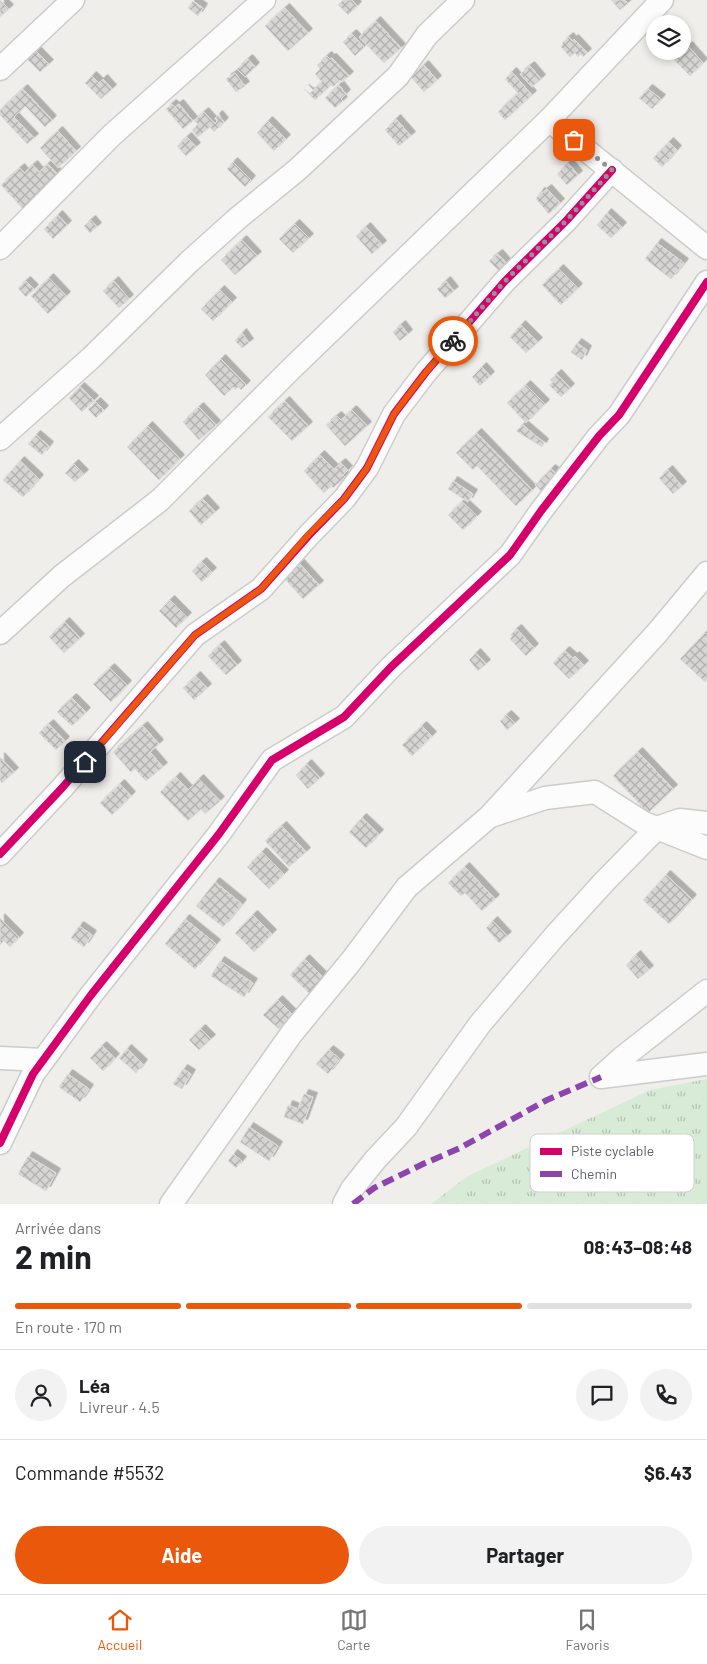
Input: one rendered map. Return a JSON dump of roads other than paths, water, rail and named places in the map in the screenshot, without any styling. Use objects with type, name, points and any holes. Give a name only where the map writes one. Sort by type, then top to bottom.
[{"type":"street","points":[[0,69],[72,0]]},
{"type":"street","points":[[0,248],[112,135],[264,0]]},
{"type":"street","points":[[0,439],[91,358],[189,262],[238,218],[297,170],[398,76],[427,35],[464,0]]},
{"type":"street","points":[[0,634],[62,576],[160,500],[290,370],[549,120],[662,0]]},
{"type":"street","points":[[549,120],[707,248]]},
{"type":"street","points":[[0,854],[62,788],[195,635],[261,589],[309,534],[344,499],[367,468],[394,414],[426,372],[505,281],[566,221],[612,170]]},
{"type":"street","points":[[2,1132],[33,1074],[43,1060],[91,995],[219,834],[272,760],[344,717],[391,667],[510,556],[541,511],[599,436],[619,415],[707,282]]},
{"type":"street","points":[[171,1204],[292,1034],[352,960],[407,887],[490,816],[658,633],[707,572]]},
{"type":"street","points":[[490,816],[545,798],[595,792],[644,823],[707,848]]},
{"type":"street","points":[[344,1204],[352,1189],[374,1160],[406,1127],[480,1024],[554,937],[605,881],[657,828],[680,820],[707,823]]},
{"type":"street","points":[[707,991],[600,1077],[707,1064]]},
{"type":"street","points":[[0,1058],[43,1060]]}]
